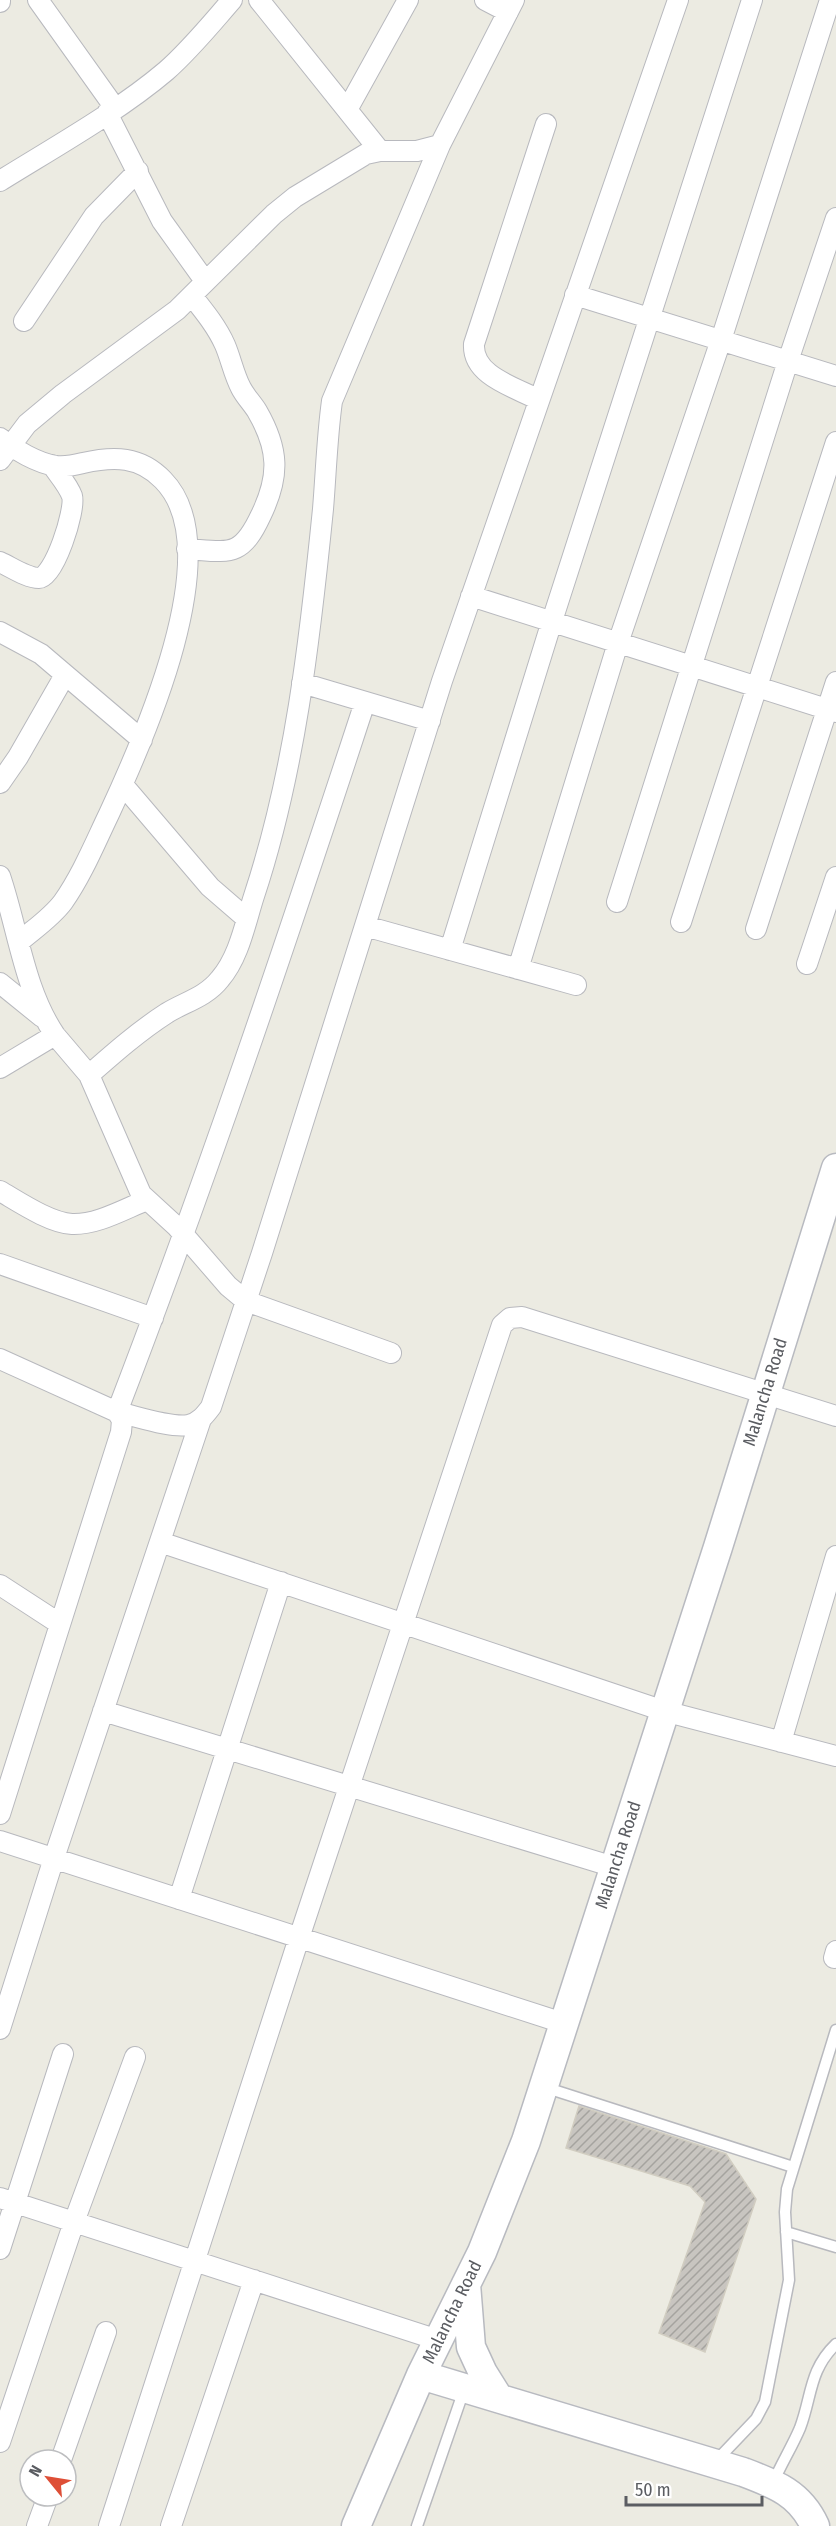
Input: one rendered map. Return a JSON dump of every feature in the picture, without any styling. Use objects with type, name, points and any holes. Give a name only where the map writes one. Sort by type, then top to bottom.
[{"type":"main road","name":"Malancha Road","points":[[356,2526],[421,2375],[482,2252],[543,2086],[836,1168]]},
{"type":"main road","points":[[466,2284],[471,2347],[498,2397]]},
{"type":"main road","points":[[421,2375],[773,2483],[799,2500],[815,2526]]},
{"type":"street","points":[[38,0],[111,110],[162,221],[198,288],[240,388],[266,429],[273,452],[274,478],[268,500],[253,532],[243,545],[235,550],[222,552],[187,549]]},
{"type":"street","points":[[0,181],[111,110],[164,72],[187,51],[232,0]]},
{"type":"street","points":[[259,0],[380,151]]},
{"type":"street","points":[[347,110],[408,0]]},
{"type":"street","points":[[89,1075],[136,1035],[169,1012],[203,995],[219,981],[228,969],[247,920],[269,851],[302,683],[323,508],[332,401],[440,145],[511,6],[485,0]]},
{"type":"street","points":[[0,2029],[54,1858],[201,1419],[211,1407],[246,1301],[471,596],[678,0]]},
{"type":"street","points":[[450,950],[552,621],[752,0]]},
{"type":"street","points":[[518,969],[618,642],[721,340],[830,0]]},
{"type":"street","points":[[539,400],[489,374],[478,366],[473,354],[477,333],[546,124]]},
{"type":"street","points":[[19,942],[62,903],[84,867],[123,785],[162,686],[180,622],[188,566],[187,536],[179,506],[172,490],[149,469],[136,462],[120,458],[70,466],[52,465],[3,448],[63,394],[177,310],[274,214],[295,197],[366,154],[380,151],[417,151],[440,145]]},
{"type":"street","points":[[24,321],[84,229],[138,171]]},
{"type":"street","points":[[617,902],[788,361],[836,218]]},
{"type":"street","points":[[575,295],[836,376]]},
{"type":"street","points":[[681,922],[836,442]]},
{"type":"street","points":[[0,562],[37,578],[44,577],[50,570],[72,517],[73,505],[71,495],[52,465]]},
{"type":"street","points":[[471,596],[832,710]]},
{"type":"street","points":[[0,632],[41,654],[142,740]]},
{"type":"street","points":[[0,783],[18,757],[65,675]]},
{"type":"street","points":[[756,929],[832,710],[836,682]]},
{"type":"street","points":[[302,683],[430,721]]},
{"type":"street","points":[[117,1412],[184,1236],[281,961],[365,702]]},
{"type":"street","points":[[123,785],[210,887],[247,920]]},
{"type":"street","points":[[0,876],[43,1018],[54,1035],[89,1075],[141,1194],[184,1236],[228,1286],[246,1301],[391,1353]]},
{"type":"street","points":[[807,964],[836,877]]},
{"type":"street","points":[[365,926],[576,985]]},
{"type":"street","points":[[0,983],[43,1018]]},
{"type":"street","points":[[0,1068],[54,1035]]},
{"type":"street","points":[[0,1191],[58,1221],[72,1224],[92,1221],[147,1200]]},
{"type":"street","points":[[0,1264],[153,1318]]},
{"type":"street","points":[[109,2526],[299,1938],[502,1324],[510,1318],[522,1317],[836,1416]]},
{"type":"street","points":[[0,1359],[117,1412],[171,1424],[188,1425],[201,1419]]},
{"type":"street","points":[[0,1814],[4,1784],[60,1624],[121,1432],[122,1420],[117,1412]]},
{"type":"street","points":[[160,1542],[664,1711],[836,1756]]},
{"type":"street","points":[[781,1742],[836,1556]]},
{"type":"street","points":[[179,1899],[280,1582]]},
{"type":"street","points":[[0,1585],[60,1624]]},
{"type":"street","points":[[104,1711],[614,1868]]},
{"type":"street","points":[[0,1841],[563,2024]]},
{"type":"street","points":[[0,2249],[8,2200],[63,2054]]},
{"type":"street","points":[[0,2442],[74,2222],[135,2057]]},
{"type":"street","points":[[8,2200],[438,2340]]},
{"type":"street","points":[[171,2526],[254,2280]]},
{"type":"street","points":[[65,2448],[106,2332]]},
{"type":"street","points":[[37,2526],[44,2508]]},
{"type":"lane","points":[[713,2464],[756,2419],[765,2402],[789,2280],[786,2232],[787,2188],[836,2030]]},
{"type":"lane","points":[[543,2086],[793,2167]]},
{"type":"lane","points":[[786,2232],[836,2247]]},
{"type":"lane","points":[[773,2483],[801,2426],[817,2369],[827,2352],[836,2344]]},
{"type":"lane","points":[[417,2526],[465,2388]]},
{"type":"building","points":[[579,2106],[726,2154],[756,2199],[705,2352],[659,2333],[705,2202],[690,2186],[566,2148]]}]
